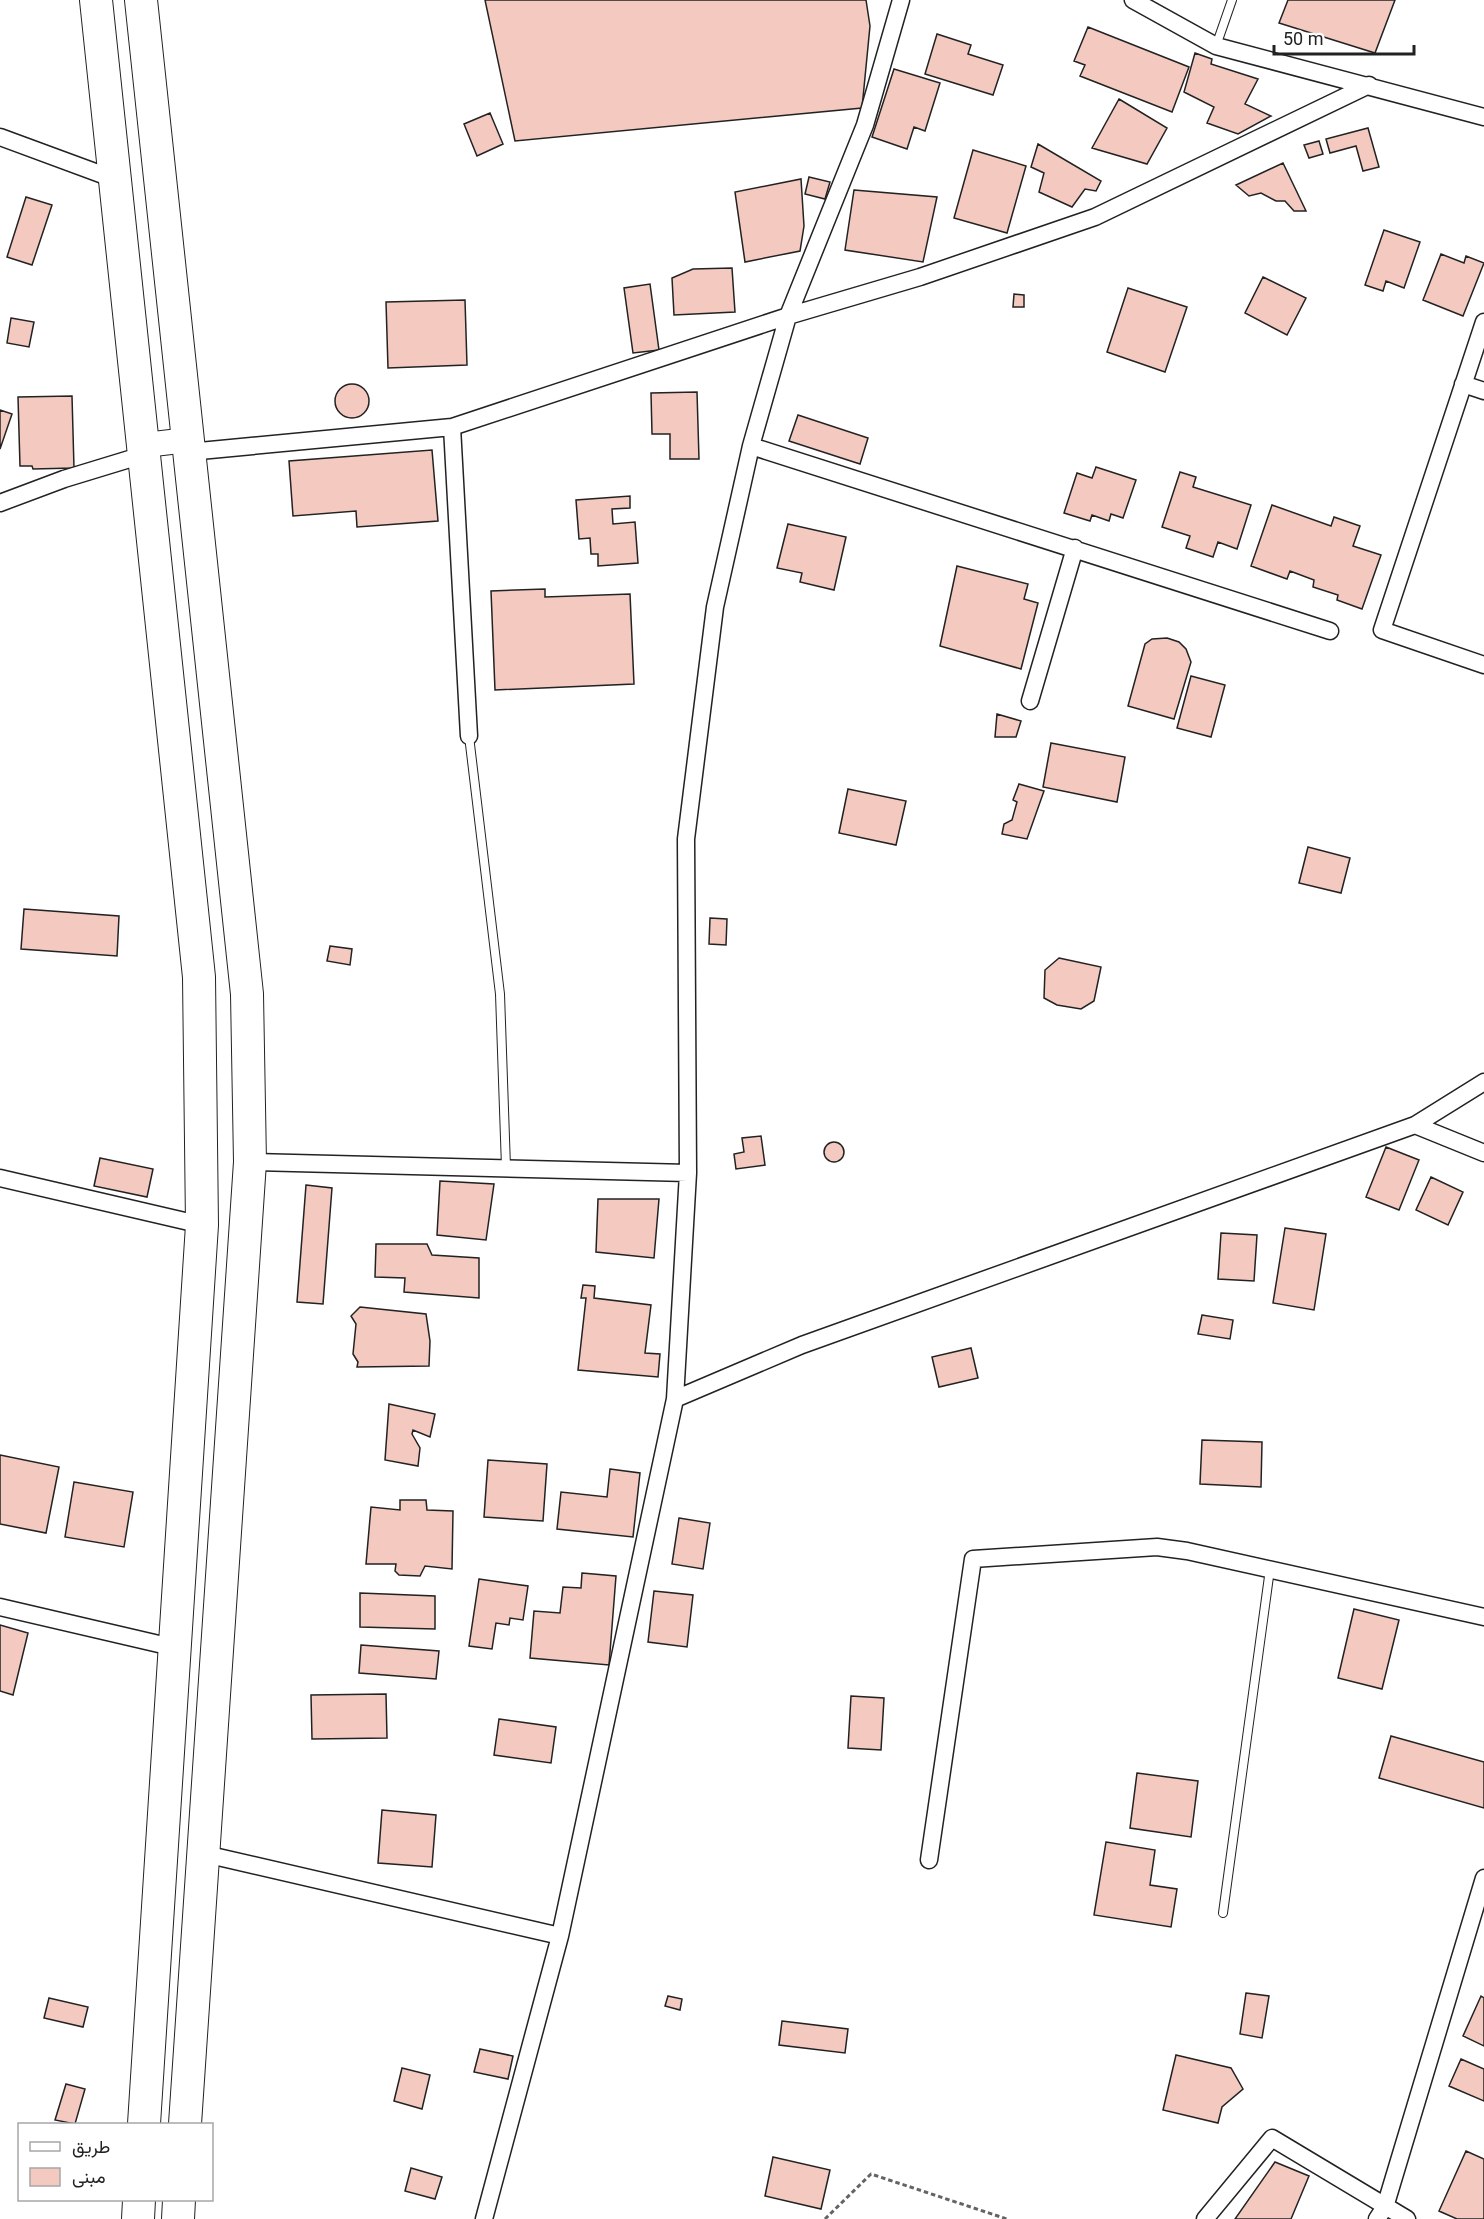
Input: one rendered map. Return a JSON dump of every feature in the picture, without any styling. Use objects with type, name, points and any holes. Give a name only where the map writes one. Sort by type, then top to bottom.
[{"type":"highway","points":[[96,0],[199,977],[202,1225],[144,2123]]},
{"type":"highway","points":[[141,0],[247,994],[250,1162],[185,2123]]},
{"type":"highway","points":[[138,2219],[139,2201]]},
{"type":"highway","points":[[178,2219],[179,2201]]},
{"type":"street","points":[[484,2219],[560,1936],[675,1399],[688,1173],[686,839],[716,607],[751,446],[788,316],[865,124],[901,0]]},
{"type":"street","points":[[1133,0],[1216,46],[1484,117]]},
{"type":"street","points":[[0,503],[145,450],[452,427],[788,316],[920,277],[1095,217],[1369,85]]},
{"type":"street","points":[[0,137],[114,179]]},
{"type":"street","points":[[1484,322],[1382,630],[1484,665]]},
{"type":"street","points":[[1463,384],[1484,391]]},
{"type":"street","points":[[452,427],[469,736]]},
{"type":"street","points":[[751,446],[1330,631]]},
{"type":"street","points":[[1030,701],[1075,548]]},
{"type":"street","points":[[675,1399],[802,1345],[1415,1125],[1484,1082]]},
{"type":"street","points":[[1415,1125],[1484,1153]]},
{"type":"street","points":[[250,1162],[688,1173]]},
{"type":"street","points":[[0,1178],[202,1225]]},
{"type":"street","points":[[929,1860],[973,1559],[1157,1547],[1270,1569],[1484,1617]]},
{"type":"street","points":[[0,1607],[176,1648]]},
{"type":"street","points":[[205,1854],[560,1936]]},
{"type":"street","points":[[1381,2213],[1484,1878]]},
{"type":"street","points":[[1205,2219],[1272,2138],[1381,2213],[1407,2219]]},
{"type":"lane","points":[[1216,46],[1232,0]]},
{"type":"lane","points":[[469,736],[500,994],[506,1167]]},
{"type":"lane","points":[[1223,1913],[1270,1569]]},
{"type":"path","points":[[825,2219],[871,2174],[1006,2219]]},
{"type":"building","points":[[485,0],[866,0],[870,26],[862,108],[515,141]]},
{"type":"building","points":[[1288,0],[1395,0],[1375,53],[1279,23]]},
{"type":"building","points":[[1088,27],[1189,67],[1172,112],[1080,76],[1085,65],[1074,61]]},
{"type":"building","points":[[937,34],[971,45],[968,54],[1003,65],[993,95],[925,74]]},
{"type":"building","points":[[1195,53],[1212,59],[1211,64],[1258,79],[1245,104],[1271,116],[1238,134],[1207,123],[1214,107],[1184,92]]},
{"type":"building","points":[[894,69],[940,83],[925,131],[914,127],[907,149],[872,137]]},
{"type":"building","points":[[1119,99],[1167,128],[1147,164],[1092,148]]},
{"type":"building","points":[[490,113],[503,144],[477,156],[464,124]]},
{"type":"building","points":[[1368,128],[1379,167],[1363,171],[1356,146],[1330,153],[1326,139]]},
{"type":"building","points":[[1319,141],[1323,154],[1309,158],[1304,145]]},
{"type":"building","points":[[1038,144],[1101,181],[1096,191],[1085,189],[1072,207],[1039,192],[1044,173],[1031,167]]},
{"type":"building","points":[[973,150],[1026,166],[1007,233],[954,218]]},
{"type":"building","points":[[1283,163],[1306,211],[1294,211],[1285,201],[1276,201],[1261,193],[1249,196],[1236,185]]},
{"type":"building","points":[[809,177],[830,182],[825,199],[805,194]]},
{"type":"building","points":[[801,179],[804,226],[800,251],[745,262],[735,192]]},
{"type":"building","points":[[854,190],[937,197],[923,262],[845,250]]},
{"type":"building","points":[[26,197],[52,205],[32,265],[7,257]]},
{"type":"building","points":[[1384,230],[1420,242],[1404,288],[1386,281],[1383,291],[1365,285]]},
{"type":"building","points":[[1441,254],[1464,263],[1466,256],[1484,263],[1463,316],[1423,300]]},
{"type":"building","points":[[732,268],[735,312],[674,315],[672,278],[693,269]]},
{"type":"building","points":[[1263,277],[1306,298],[1287,335],[1245,313]]},
{"type":"building","points":[[650,284],[659,350],[633,353],[624,288]]},
{"type":"building","points":[[1128,288],[1187,307],[1165,372],[1107,352]]},
{"type":"building","points":[[1014,294],[1024,295],[1024,307],[1013,307]]},
{"type":"building","points":[[465,300],[467,365],[388,368],[386,302]]},
{"type":"building","points":[[11,318],[34,322],[29,347],[7,343]]},
{"type":"building","points":[[352,384],[364,389],[369,401],[364,413],[352,418],[340,413],[335,401],[340,389]]},
{"type":"building","points":[[697,392],[699,459],[670,459],[670,434],[652,434],[651,393]]},
{"type":"building","points":[[72,396],[74,468],[33,469],[32,466],[20,466],[18,397]]},
{"type":"building","points":[[0,410],[12,414],[0,449]]},
{"type":"building","points":[[798,415],[868,438],[860,464],[789,441]]},
{"type":"building","points":[[432,450],[438,521],[357,527],[356,511],[293,516],[289,461]]},
{"type":"building","points":[[1096,467],[1136,480],[1123,518],[1111,514],[1109,521],[1092,515],[1090,521],[1064,513],[1077,473],[1092,478]]},
{"type":"building","points":[[1180,472],[1196,477],[1193,487],[1251,505],[1237,549],[1218,542],[1213,557],[1186,548],[1190,536],[1162,527]]},
{"type":"building","points":[[630,496],[630,508],[612,509],[613,524],[635,522],[638,563],[598,566],[598,554],[591,554],[590,538],[579,539],[576,500]]},
{"type":"building","points":[[1272,505],[1331,526],[1334,517],[1360,526],[1353,546],[1381,555],[1362,609],[1337,600],[1338,595],[1313,587],[1314,580],[1290,571],[1287,579],[1251,566]]},
{"type":"building","points":[[788,524],[846,537],[834,590],[800,582],[802,573],[777,568]]},
{"type":"building","points":[[957,566],[1028,584],[1024,599],[1038,603],[1021,669],[940,646]]},
{"type":"building","points":[[545,589],[545,597],[630,594],[634,684],[495,690],[491,591]]},
{"type":"building","points":[[1167,638],[1179,642],[1186,649],[1191,662],[1174,719],[1128,706],[1145,644],[1152,639]]},
{"type":"building","points":[[1191,676],[1225,685],[1211,737],[1177,728]]},
{"type":"building","points":[[997,714],[1021,721],[1016,737],[995,737]]},
{"type":"building","points":[[1051,743],[1125,757],[1117,802],[1043,787]]},
{"type":"building","points":[[1019,784],[1044,791],[1027,839],[1002,834],[1004,824],[1012,820],[1017,802],[1013,800]]},
{"type":"building","points":[[848,789],[906,801],[896,845],[839,833]]},
{"type":"building","points":[[1308,847],[1350,858],[1341,893],[1299,883]]},
{"type":"building","points":[[24,909],[119,916],[117,956],[21,949]]},
{"type":"building","points":[[710,918],[727,919],[726,945],[709,944]]},
{"type":"building","points":[[330,946],[352,949],[350,965],[327,961]]},
{"type":"building","points":[[1059,958],[1101,967],[1094,1001],[1081,1009],[1057,1005],[1044,998],[1045,970]]},
{"type":"building","points":[[761,1136],[765,1165],[736,1169],[734,1154],[744,1152],[742,1138]]},
{"type":"building","points":[[834,1142],[841,1145],[844,1152],[841,1159],[834,1162],[827,1159],[824,1152],[827,1145]]},
{"type":"building","points":[[1386,1147],[1419,1160],[1399,1210],[1366,1197]]},
{"type":"building","points":[[100,1158],[153,1169],[147,1197],[94,1186]]},
{"type":"building","points":[[1431,1177],[1463,1192],[1448,1225],[1416,1210]]},
{"type":"building","points":[[440,1181],[494,1184],[486,1240],[437,1235]]},
{"type":"building","points":[[306,1185],[332,1188],[323,1304],[297,1302]]},
{"type":"building","points":[[598,1199],[659,1199],[654,1258],[596,1252]]},
{"type":"building","points":[[1285,1228],[1326,1234],[1314,1310],[1273,1303]]},
{"type":"building","points":[[1221,1233],[1257,1235],[1254,1281],[1218,1279]]},
{"type":"building","points":[[376,1244],[427,1244],[432,1255],[479,1258],[479,1298],[404,1292],[405,1278],[375,1277]]},
{"type":"building","points":[[583,1285],[595,1286],[594,1298],[651,1305],[645,1353],[660,1354],[658,1377],[578,1370],[586,1298],[581,1298]]},
{"type":"building","points":[[360,1307],[426,1314],[430,1341],[429,1366],[357,1367],[358,1362],[353,1354],[356,1324],[351,1316]]},
{"type":"building","points":[[1202,1315],[1233,1320],[1230,1339],[1198,1334]]},
{"type":"building","points":[[971,1348],[978,1378],[939,1387],[932,1357]]},
{"type":"building","points":[[389,1404],[435,1414],[430,1437],[413,1430],[412,1434],[420,1448],[418,1466],[385,1460]]},
{"type":"building","points":[[1202,1440],[1262,1442],[1261,1487],[1200,1484]]},
{"type":"building","points":[[0,1455],[59,1467],[46,1533],[0,1524]]},
{"type":"building","points":[[488,1460],[547,1464],[543,1521],[484,1517]]},
{"type":"building","points":[[610,1469],[640,1473],[633,1537],[557,1529],[561,1492],[607,1497]]},
{"type":"building","points":[[74,1482],[133,1492],[124,1547],[65,1537]]},
{"type":"building","points":[[400,1500],[426,1500],[427,1510],[453,1511],[452,1569],[425,1566],[420,1576],[399,1575],[395,1571],[396,1564],[366,1564],[371,1507],[400,1510]]},
{"type":"building","points":[[679,1518],[710,1523],[703,1569],[672,1564]]},
{"type":"building","points":[[582,1573],[616,1576],[609,1665],[530,1658],[534,1611],[560,1613],[563,1587],[581,1588]]},
{"type":"building","points":[[479,1579],[528,1586],[523,1620],[510,1618],[509,1625],[496,1623],[492,1649],[469,1646]]},
{"type":"building","points":[[654,1591],[693,1595],[687,1647],[648,1642]]},
{"type":"building","points":[[360,1593],[435,1596],[435,1629],[360,1627]]},
{"type":"building","points":[[1354,1609],[1399,1620],[1382,1689],[1338,1678]]},
{"type":"building","points":[[0,1625],[28,1633],[13,1695],[0,1691]]},
{"type":"building","points":[[361,1645],[439,1651],[436,1679],[359,1673]]},
{"type":"building","points":[[386,1694],[387,1738],[312,1739],[311,1695]]},
{"type":"building","points":[[851,1696],[884,1698],[881,1750],[848,1748]]},
{"type":"building","points":[[499,1719],[556,1727],[551,1763],[494,1755]]},
{"type":"building","points":[[1391,1736],[1484,1762],[1484,1808],[1379,1778]]},
{"type":"building","points":[[1137,1773],[1198,1781],[1191,1837],[1130,1828]]},
{"type":"building","points":[[382,1810],[436,1815],[432,1867],[378,1863]]},
{"type":"building","points":[[1106,1842],[1155,1850],[1150,1885],[1177,1889],[1171,1927],[1094,1915]]},
{"type":"building","points":[[1246,1993],[1269,1996],[1262,2038],[1240,2034]]},
{"type":"building","points":[[668,1996],[682,1999],[680,2010],[665,2006]]},
{"type":"building","points":[[1481,1996],[1484,1998],[1484,2046],[1463,2036]]},
{"type":"building","points":[[49,1998],[88,2007],[83,2027],[44,2018]]},
{"type":"building","points":[[782,2021],[848,2029],[845,2053],[779,2045]]},
{"type":"building","points":[[480,2049],[513,2056],[508,2079],[474,2072]]},
{"type":"building","points":[[1176,2055],[1231,2068],[1243,2089],[1222,2107],[1218,2123],[1163,2110]]},
{"type":"building","points":[[1461,2059],[1484,2069],[1484,2101],[1449,2086]]},
{"type":"building","points":[[402,2068],[430,2075],[422,2109],[394,2101]]},
{"type":"building","points":[[66,2084],[85,2089],[75,2123],[55,2120]]},
{"type":"building","points":[[1466,2151],[1484,2159],[1484,2219],[1457,2219],[1439,2211]]},
{"type":"building","points":[[773,2157],[830,2170],[821,2209],[765,2196]]},
{"type":"building","points":[[1275,2162],[1309,2176],[1291,2219],[1235,2219]]},
{"type":"building","points":[[411,2168],[442,2177],[435,2199],[405,2191]]}]
